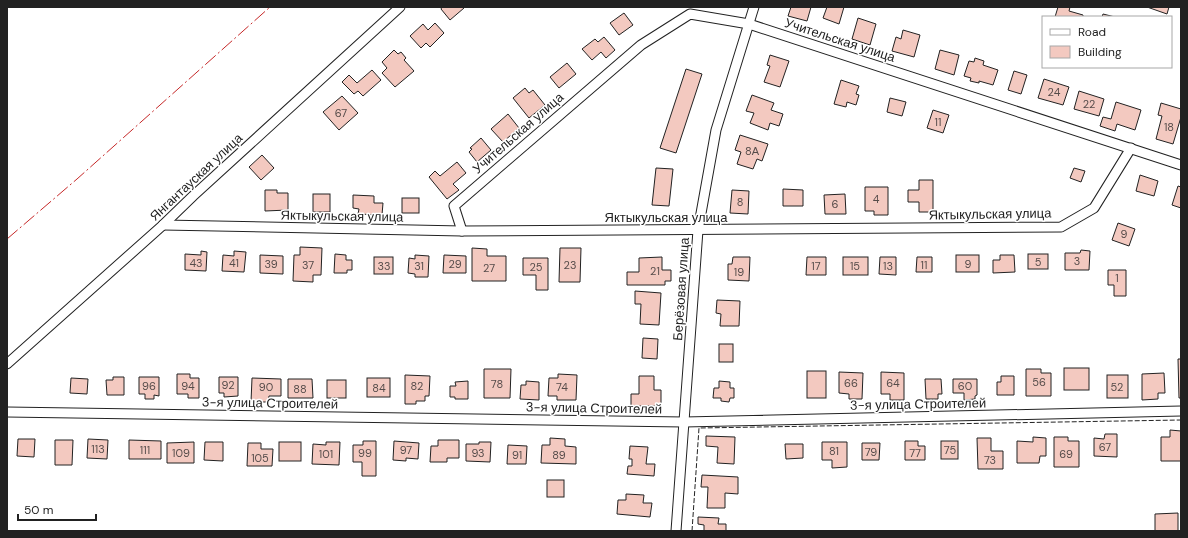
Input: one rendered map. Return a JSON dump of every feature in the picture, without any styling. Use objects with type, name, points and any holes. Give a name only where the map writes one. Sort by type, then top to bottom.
[{"type":"street","name":"Янгантауская улица","points":[[7,364],[163,225],[400,7]]},
{"type":"street","name":"Берёзовая улица","points":[[676,531],[698,230],[716,130],[754,7]]},
{"type":"street","name":"Учительская улица","points":[[462,231],[454,206],[641,45],[690,14],[749,24],[1181,165]]},
{"type":"street","name":"Яктыкульская улица","points":[[163,225],[462,231],[1061,227],[1094,208],[1131,148]]},
{"type":"street","name":"3-я улица Строителей","points":[[7,412],[684,422],[1181,411]]},
{"type":"building","points":[[442,7],[464,8],[450,20],[441,9]]},
{"type":"building","points":[[791,7],[811,7],[807,21],[788,16]]},
{"type":"building","points":[[827,7],[844,7],[839,24],[823,18]]},
{"type":"building","points":[[1058,7],[1070,7],[1069,11],[1083,15],[1083,16],[1055,16]]},
{"type":"building","points":[[1147,7],[1169,7],[1167,14]]},
{"type":"building","points":[[624,13],[633,25],[619,35],[610,23]]},
{"type":"building","points":[[858,18],[876,24],[870,45],[852,39]]},
{"type":"building","points":[[435,23],[444,33],[430,47],[426,43],[421,48],[410,36],[423,24],[428,30]]},
{"type":"building","points":[[903,30],[920,35],[914,57],[892,51],[896,37],[901,39]]},
{"type":"building","points":[[604,37],[615,50],[606,58],[601,52],[592,60],[582,49],[595,39],[598,42]]},
{"type":"building","points":[[394,50],[398,54],[401,52],[406,58],[404,60],[414,71],[395,87],[382,73],[387,68],[382,62]]},
{"type":"building","points":[[940,50],[959,55],[954,75],[935,69]]},
{"type":"building","points":[[770,55],[789,61],[780,87],[764,82],[770,66],[767,65]]},
{"type":"building","points":[[975,58],[984,61],[983,65],[998,70],[993,85],[979,81],[979,83],[970,81],[971,78],[964,76],[969,61],[974,62]]},
{"type":"building","points":[[567,63],[576,74],[559,88],[550,77]]},
{"type":"building","points":[[686,69],[702,74],[676,153],[660,148]]},
{"type":"building","points":[[372,70],[381,80],[363,96],[358,91],[354,94],[342,82],[349,75],[357,83]]},
{"type":"building","points":[[1014,71],[1027,75],[1021,94],[1008,90]]},
{"type":"building","points":[[1044,79],[1069,87],[1063,105],[1038,98]]},
{"type":"building","points":[[841,80],[859,86],[856,94],[859,95],[856,105],[847,102],[846,107],[834,104]]},
{"type":"building","points":[[525,88],[529,93],[533,90],[545,105],[529,118],[513,98]]},
{"type":"building","points":[[1079,91],[1104,99],[1099,116],[1074,109]]},
{"type":"building","points":[[752,95],[774,103],[771,110],[783,114],[779,126],[770,123],[768,130],[750,123],[754,113],[746,111]]},
{"type":"building","points":[[342,96],[358,113],[339,130],[323,112]]},
{"type":"building","points":[[890,98],[906,102],[902,116],[887,112]]},
{"type":"building","points":[[1116,102],[1141,110],[1135,130],[1117,124],[1115,131],[1100,126],[1103,117],[1111,119]]},
{"type":"building","points":[[1161,103],[1181,109],[1181,117],[1173,144],[1156,139],[1162,116],[1158,115]]},
{"type":"building","points":[[933,110],[949,115],[943,133],[927,128]]},
{"type":"building","points":[[508,114],[519,128],[503,142],[491,129]]},
{"type":"building","points":[[740,135],[768,144],[762,161],[757,159],[753,169],[737,164],[741,152],[735,150]]},
{"type":"building","points":[[481,138],[491,150],[477,162],[469,152],[472,149],[470,148]]},
{"type":"building","points":[[262,155],[274,168],[261,180],[249,167]]},
{"type":"building","points":[[457,162],[466,173],[453,184],[459,190],[447,199],[429,177],[435,171],[440,176]]},
{"type":"building","points":[[656,168],[673,169],[669,206],[652,205]]},
{"type":"building","points":[[1074,168],[1085,171],[1081,182],[1070,178]]},
{"type":"building","points":[[1140,175],[1158,181],[1154,196],[1136,191]]},
{"type":"building","points":[[919,180],[933,180],[933,212],[919,212],[919,202],[908,202],[908,190],[919,190]]},
{"type":"building","points":[[1178,186],[1181,187],[1181,208],[1172,205]]},
{"type":"building","points":[[865,187],[888,187],[888,215],[874,215],[874,211],[865,211]]},
{"type":"building","points":[[783,189],[803,190],[803,206],[783,206]]},
{"type":"building","points":[[265,190],[277,190],[277,193],[288,193],[288,210],[265,211]]},
{"type":"building","points":[[732,190],[749,191],[748,214],[730,213]]},
{"type":"building","points":[[313,194],[330,194],[330,212],[313,212]]},
{"type":"building","points":[[845,194],[846,214],[825,214],[824,195]]},
{"type":"building","points":[[353,195],[374,196],[374,203],[383,203],[382,215],[358,214],[359,209],[353,208]]},
{"type":"building","points":[[402,198],[419,198],[419,213],[402,213]]},
{"type":"building","points":[[1118,223],[1135,229],[1129,246],[1112,240]]},
{"type":"building","points":[[300,247],[322,248],[321,275],[313,275],[313,282],[293,281],[294,255],[300,255]]},
{"type":"building","points":[[472,248],[487,249],[487,256],[506,256],[506,281],[472,281]]},
{"type":"building","points":[[560,248],[581,248],[580,282],[559,282]]},
{"type":"building","points":[[1081,250],[1090,251],[1089,270],[1065,270],[1065,253],[1080,253]]},
{"type":"building","points":[[201,251],[207,252],[206,271],[185,270],[185,254],[201,255]]},
{"type":"building","points":[[234,251],[246,252],[244,272],[222,271],[223,255],[234,256]]},
{"type":"building","points":[[335,254],[346,255],[346,260],[352,260],[352,270],[347,270],[347,273],[334,273]]},
{"type":"building","points":[[1028,254],[1048,254],[1048,269],[1028,269]]},
{"type":"building","points":[[260,255],[283,256],[283,274],[260,273]]},
{"type":"building","points":[[415,255],[429,256],[428,277],[415,277],[415,274],[408,273],[409,258],[415,259]]},
{"type":"building","points":[[444,255],[466,256],[466,273],[443,273]]},
{"type":"building","points":[[956,255],[979,255],[979,272],[956,272]]},
{"type":"building","points":[[1000,255],[1014,255],[1015,272],[993,273],[993,260],[1000,260]]},
{"type":"building","points":[[374,257],[393,257],[393,274],[374,274]]},
{"type":"building","points":[[662,257],[662,270],[671,270],[671,281],[665,281],[665,285],[627,285],[627,272],[639,272],[639,258]]},
{"type":"building","points":[[733,257],[750,257],[749,281],[728,280],[728,264],[732,264]]},
{"type":"building","points":[[807,257],[826,257],[826,275],[806,275]]},
{"type":"building","points":[[843,257],[868,257],[868,275],[843,275]]},
{"type":"building","points":[[880,257],[896,257],[896,275],[879,274]]},
{"type":"building","points":[[917,257],[932,257],[932,272],[916,272]]},
{"type":"building","points":[[523,258],[548,258],[548,290],[536,290],[536,275],[523,275]]},
{"type":"building","points":[[1108,270],[1126,270],[1126,296],[1114,296],[1114,285],[1108,285]]},
{"type":"building","points":[[635,291],[661,293],[659,325],[640,324],[641,304],[635,304]]},
{"type":"building","points":[[717,300],[740,301],[739,326],[720,326],[721,314],[716,313]]},
{"type":"building","points":[[643,338],[658,339],[657,359],[642,358]]},
{"type":"building","points":[[719,344],[733,344],[733,362],[719,362]]},
{"type":"building","points":[[1178,359],[1181,359],[1181,398],[1179,398]]},
{"type":"building","points":[[1064,368],[1089,368],[1089,390],[1064,390]]},
{"type":"building","points":[[484,369],[511,369],[510,398],[484,398]]},
{"type":"building","points":[[1026,369],[1041,369],[1041,373],[1051,373],[1051,396],[1026,396]]},
{"type":"building","points":[[807,371],[826,371],[826,398],[807,398]]},
{"type":"building","points":[[839,372],[863,373],[862,399],[849,399],[849,394],[839,393]]},
{"type":"building","points":[[881,372],[904,373],[904,400],[890,400],[890,394],[881,394]]},
{"type":"building","points":[[1164,373],[1165,393],[1158,393],[1158,399],[1142,400],[1142,374]]},
{"type":"building","points":[[177,374],[190,374],[190,378],[199,378],[199,398],[188,398],[188,394],[177,394]]},
{"type":"building","points":[[558,374],[577,375],[576,400],[557,400],[557,396],[548,396],[549,378],[558,378]]},
{"type":"building","points":[[405,375],[430,376],[429,396],[425,396],[425,401],[416,401],[416,404],[405,404]]},
{"type":"building","points":[[1107,375],[1128,375],[1128,398],[1107,398]]},
{"type":"building","points":[[639,376],[654,376],[654,390],[661,390],[661,406],[631,406],[631,394],[639,394]]},
{"type":"building","points":[[1001,376],[1014,376],[1014,395],[997,395],[997,382],[1001,382]]},
{"type":"building","points":[[113,377],[124,377],[124,395],[107,395],[106,380],[113,380]]},
{"type":"building","points":[[139,377],[159,377],[159,396],[154,395],[154,399],[145,399],[145,394],[139,394]]},
{"type":"building","points":[[219,377],[238,377],[238,396],[224,397],[224,393],[219,393]]},
{"type":"building","points":[[71,378],[88,379],[87,394],[70,393]]},
{"type":"building","points":[[252,378],[281,379],[281,396],[269,396],[268,402],[251,402]]},
{"type":"building","points":[[367,378],[390,378],[390,397],[367,397]]},
{"type":"building","points":[[288,379],[312,379],[313,398],[288,398]]},
{"type":"building","points":[[925,379],[941,379],[942,394],[938,394],[938,399],[926,399]]},
{"type":"building","points":[[953,379],[977,379],[977,395],[975,396],[975,399],[964,400],[964,393],[953,393]]},
{"type":"building","points":[[327,380],[346,380],[346,398],[327,398]]},
{"type":"building","points":[[468,381],[468,399],[455,399],[455,397],[450,397],[450,386],[456,386],[455,382]]},
{"type":"building","points":[[526,381],[539,382],[539,400],[520,399],[521,385],[526,385]]},
{"type":"building","points":[[719,381],[730,382],[730,388],[734,388],[734,398],[730,398],[729,402],[721,401],[721,398],[713,398],[714,388],[719,388]]},
{"type":"building","points":[[1170,430],[1181,431],[1181,461],[1161,461],[1161,437],[1170,437]]},
{"type":"building","points":[[1105,434],[1117,434],[1117,457],[1094,456],[1094,438],[1104,439]]},
{"type":"building","points":[[706,436],[735,437],[734,464],[717,463],[718,447],[706,446]]},
{"type":"building","points":[[1033,437],[1046,438],[1046,456],[1040,456],[1039,463],[1017,463],[1017,441],[1033,442]]},
{"type":"building","points":[[1054,437],[1068,437],[1068,441],[1079,441],[1079,467],[1054,467]]},
{"type":"building","points":[[550,438],[565,439],[565,446],[576,447],[576,464],[541,463],[542,445],[550,445]]},
{"type":"building","points":[[977,438],[991,438],[991,451],[1003,451],[1003,469],[978,469]]},
{"type":"building","points":[[18,439],[35,439],[34,457],[17,456]]},
{"type":"building","points":[[88,439],[108,440],[107,459],[87,458]]},
{"type":"building","points":[[55,440],[73,440],[72,465],[55,465]]},
{"type":"building","points":[[129,440],[161,441],[161,459],[129,459]]},
{"type":"building","points":[[438,440],[459,440],[459,458],[447,458],[447,462],[430,462],[431,446],[438,446]]},
{"type":"building","points":[[363,441],[376,441],[376,476],[362,476],[362,462],[353,462],[353,445],[363,445]]},
{"type":"building","points":[[394,441],[419,443],[418,459],[406,458],[406,461],[393,460]]},
{"type":"building","points":[[905,441],[918,441],[918,446],[925,446],[925,460],[905,460]]},
{"type":"building","points":[[941,441],[958,441],[958,459],[941,459]]},
{"type":"building","points":[[194,442],[194,463],[167,463],[167,443]]},
{"type":"building","points":[[205,442],[223,442],[223,461],[204,460]]},
{"type":"building","points":[[279,442],[301,442],[301,461],[279,461]]},
{"type":"building","points":[[326,442],[340,442],[339,465],[312,464],[313,444],[326,445]]},
{"type":"building","points":[[479,442],[491,442],[490,462],[466,461],[466,444],[479,444]]},
{"type":"building","points":[[822,442],[847,442],[847,467],[832,468],[832,460],[822,460]]},
{"type":"building","points":[[248,443],[261,443],[261,449],[273,449],[272,466],[247,466]]},
{"type":"building","points":[[862,443],[880,443],[879,460],[862,460]]},
{"type":"building","points":[[785,444],[803,444],[803,458],[786,459]]},
{"type":"building","points":[[508,445],[527,446],[526,464],[507,464]]},
{"type":"building","points":[[630,446],[648,447],[646,464],[655,464],[654,476],[627,474],[628,466],[632,466],[632,459],[629,459]]},
{"type":"building","points":[[702,475],[738,477],[738,494],[725,493],[725,508],[707,508],[708,487],[701,487]]},
{"type":"building","points":[[547,480],[564,480],[564,497],[547,497]]},
{"type":"building","points":[[626,494],[644,495],[643,503],[652,503],[650,517],[617,514],[618,500],[626,500]]},
{"type":"building","points":[[1178,513],[1178,531],[1155,531],[1155,514]]},
{"type":"building","points":[[698,517],[719,518],[718,524],[726,524],[726,531],[704,531],[704,525],[698,524]]},
{"type":"fence","points":[[692,531],[699,428],[1181,420]]},
{"type":"power","points":[[7,239],[77,179],[270,7]]}]
